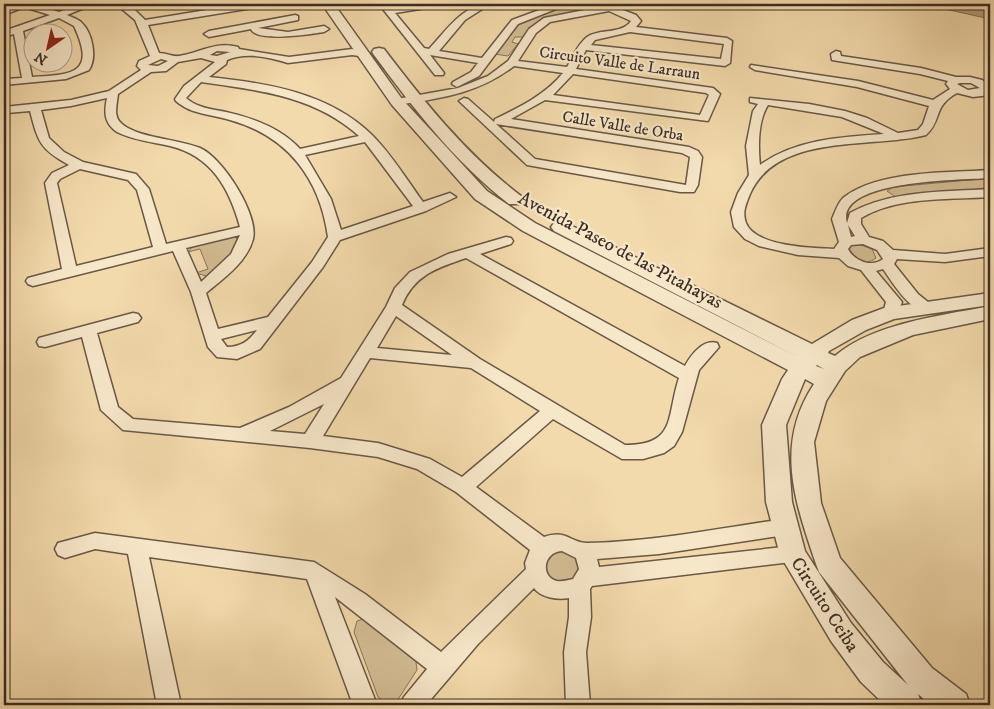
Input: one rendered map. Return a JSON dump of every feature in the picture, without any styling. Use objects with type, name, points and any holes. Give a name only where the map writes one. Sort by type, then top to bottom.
[{"type":"street","points":[[4,12],[24,4],[60,15],[78,24],[84,35],[89,61],[85,69],[57,79],[27,79],[4,82]]},
{"type":"street","points":[[4,34],[18,31],[90,4]]},
{"type":"street","points":[[120,4],[132,11],[143,23],[155,57]]},
{"type":"street","points":[[143,23],[194,7],[259,4]]},
{"type":"street","name":"Avenida Paseo de las Pitahayas","points":[[328,4],[358,48],[403,97]]},
{"type":"street","name":"Avenida Paseo de las Pitahayas","points":[[342,4],[445,158],[481,194],[529,227],[609,261],[832,374]]},
{"type":"street","points":[[385,7],[433,4]]},
{"type":"street","points":[[427,52],[462,18],[486,4]]},
{"type":"street","points":[[456,93],[515,22],[544,10],[578,4]]},
{"type":"street","points":[[589,4],[591,7],[608,7],[633,17],[636,21],[630,29]]},
{"type":"street","points":[[194,7],[217,48]]},
{"type":"street","points":[[385,7],[427,52],[439,73]]},
{"type":"street","points":[[403,97],[456,93],[477,86],[512,63],[532,31],[542,22],[608,7]]},
{"type":"street","points":[[209,34],[244,28],[292,15],[304,33]]},
{"type":"street","points":[[244,28],[288,35],[324,29]]},
{"type":"street","points":[[456,93],[495,123],[546,96],[570,71],[583,47],[596,35],[630,29],[729,43],[725,63],[583,47]]},
{"type":"street","points":[[18,31],[27,79]]},
{"type":"street","points":[[205,54],[209,59],[222,59],[236,53],[282,57],[288,60],[341,47],[358,48]]},
{"type":"street","points":[[149,69],[142,66],[142,63],[155,57],[167,57],[173,60],[205,54],[217,48],[231,48],[236,53]]},
{"type":"street","points":[[307,56],[352,52],[358,48]]},
{"type":"street","name":"Circuito Valle de Larraun","points":[[427,52],[485,60],[490,67],[512,63],[710,90],[715,94],[704,119],[546,96]]},
{"type":"street","points":[[836,54],[836,58],[921,71],[956,84],[990,102]]},
{"type":"street","points":[[178,246],[198,292],[214,335],[216,347],[223,353],[237,353],[254,345],[318,264],[335,237],[334,222],[321,193],[298,153],[285,141],[269,131],[234,118],[187,106],[180,99],[183,92],[215,69],[222,62],[222,59]]},
{"type":"street","points":[[7,110],[71,103],[113,93],[149,69],[167,67],[173,60]]},
{"type":"street","points":[[755,68],[858,84],[934,104]]},
{"type":"street","points":[[864,240],[844,248],[784,249],[768,245],[748,235],[740,225],[737,214],[747,187],[755,176],[773,160],[796,150],[838,140],[914,135],[927,130],[934,104],[956,84],[990,77]]},
{"type":"street","points":[[202,78],[271,89],[308,100],[342,116],[368,138],[421,208]]},
{"type":"street","points":[[977,81],[988,91]]},
{"type":"street","points":[[974,93],[988,91]]},
{"type":"street","points":[[113,93],[110,110],[114,123],[126,132],[184,145],[211,159],[234,198],[248,229],[246,244],[231,262],[198,292]]},
{"type":"street","points":[[755,176],[752,146],[759,111],[759,101],[807,107],[844,115],[867,122],[895,136]]},
{"type":"street","points":[[35,107],[43,140],[60,155],[79,165],[132,177],[143,190],[161,250]]},
{"type":"street","name":"Calle Valle de Orba","points":[[495,123],[685,150],[696,157],[692,185],[689,189],[530,162],[495,123]]},
{"type":"street","points":[[298,153],[368,138]]},
{"type":"street","points":[[70,272],[51,183],[56,176],[79,165]]},
{"type":"street","points":[[891,313],[894,302],[865,266],[851,261],[844,248],[837,221],[843,205],[861,190],[876,185],[990,174]]},
{"type":"street","points":[[876,185],[894,202]]},
{"type":"street","points":[[926,307],[913,297],[878,244],[864,240],[857,233],[854,224],[855,216],[866,209],[894,202],[990,193]]},
{"type":"street","points":[[335,237],[450,197]]},
{"type":"street","points":[[33,281],[248,229]]},
{"type":"street","points":[[310,441],[394,307],[404,284],[416,275],[506,241]]},
{"type":"street","points":[[865,266],[888,259],[944,258],[990,252]]},
{"type":"street","points":[[470,254],[688,374]]},
{"type":"street","name":"Circuito Ceiba","points":[[907,705],[872,672],[846,639],[793,556],[779,502],[774,425],[793,379],[822,346],[859,325],[891,313],[990,299]]},
{"type":"street","points":[[394,307],[474,363],[622,452],[644,454],[663,447],[674,431],[688,374],[694,364],[711,347]]},
{"type":"street","name":"Circuito Ceiba","points":[[945,703],[921,678],[829,564],[808,503],[802,442],[814,400],[832,374],[853,352],[908,329],[968,316],[990,314]]},
{"type":"street","points":[[45,342],[133,318]]},
{"type":"street","points":[[214,335],[273,320]]},
{"type":"street","points":[[88,330],[110,410],[129,425],[310,441],[378,450],[422,464],[463,487],[543,548]]},
{"type":"street","points":[[366,352],[474,363]]},
{"type":"street","points":[[240,435],[294,412],[325,396],[350,378]]},
{"type":"street","points":[[463,487],[552,410]]},
{"type":"street","points":[[583,552],[659,545],[785,527]]},
{"type":"street","points":[[65,549],[95,540],[314,571],[357,601],[441,666]]},
{"type":"street","points":[[578,705],[576,700],[575,652],[583,582],[590,571],[588,561],[583,552],[574,546],[563,543],[552,544],[543,548],[536,556],[535,574],[540,582],[554,590],[569,591],[583,582],[668,569],[793,556]]},
{"type":"street","points":[[659,545],[668,569]]},
{"type":"street","points":[[138,546],[169,705]]},
{"type":"street","points":[[314,571],[365,705]]},
{"type":"street","points":[[412,705],[441,666],[474,631],[535,574]]},
{"type":"shaded area","points":[[922,4],[990,5],[990,19]]},
{"type":"shaded area","points":[[582,5],[588,9],[561,14],[544,20],[536,24],[523,37],[515,37],[512,42],[518,44],[508,56],[494,54],[518,24],[547,11]]},
{"type":"shaded area","points":[[990,178],[990,190],[897,198],[887,191],[893,187]]},
{"type":"shaded area","points":[[233,237],[237,238],[237,247],[214,271],[206,276],[196,273],[208,269],[200,249],[188,252],[192,247]]},
{"type":"shaded area","points":[[858,244],[872,249],[876,258],[863,262],[844,249],[849,245]]},
{"type":"shaded area","points":[[558,551],[572,556],[581,568],[577,577],[563,584],[547,577],[544,561],[552,553]]},
{"type":"shaded area","points":[[366,618],[374,621],[416,662],[417,670],[397,701],[387,703],[378,697],[354,632],[357,621]]}]
